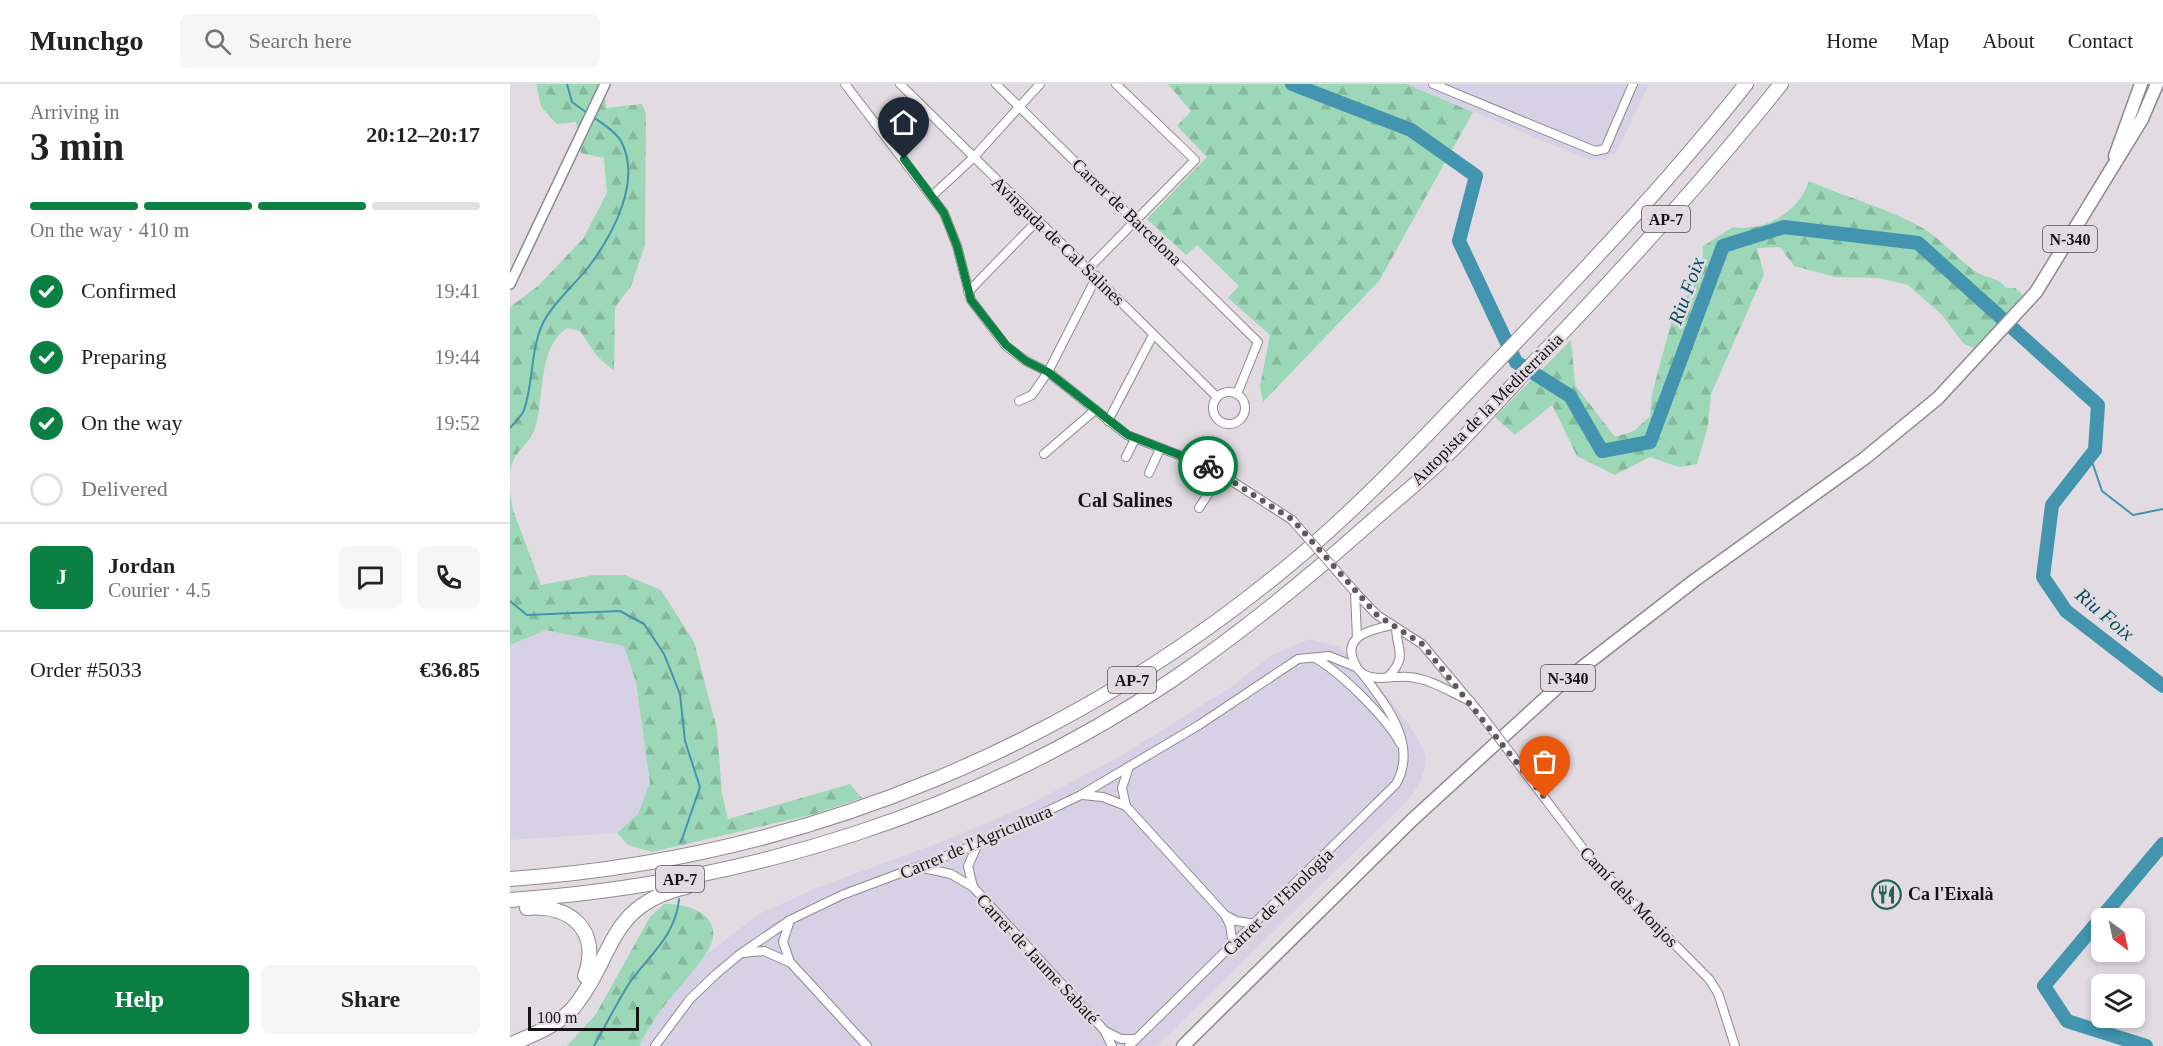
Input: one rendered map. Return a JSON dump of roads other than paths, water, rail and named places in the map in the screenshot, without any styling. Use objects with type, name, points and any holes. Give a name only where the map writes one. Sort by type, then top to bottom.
[{"type":"highway","name":"Autopista de la Mediterrània","points":[[510,879],[647,864],[728,848],[804,828],[919,788],[1054,725],[1174,653],[1271,580],[1342,519],[1596,261],[1746,84]]},
{"type":"highway","name":"Autopista de la Mediterrània","points":[[510,900],[595,893],[689,878],[773,859],[846,837],[943,801],[1013,770],[1089,730],[1170,681],[1263,614],[1445,457],[1621,272],[1781,84]]},
{"type":"highway","points":[[2110,173],[2141,84]]},
{"type":"highway","name":"N-340","points":[[1184,1046],[1412,820],[1562,683],[1695,580],[1865,458],[1938,398],[1985,350],[2036,292],[2110,173],[2149,84]]},
{"type":"highway","points":[[2110,173],[2142,119],[2157,84]]},
{"type":"highway","points":[[510,1045],[547,1028],[573,1008],[622,923],[650,900],[667,892],[777,866],[846,837]]},
{"type":"highway","points":[[510,908],[549,908],[569,915],[585,932],[590,957],[581,987],[565,1009],[510,1039]]},
{"type":"street","points":[[510,284],[605,84]]},
{"type":"street","name":"Camí dels Monjos","points":[[846,84],[933,195],[950,225],[968,292],[975,308],[1006,345],[1026,361],[1048,372],[1094,411],[1135,439],[1198,462],[1293,520],[1377,615],[1422,644],[1511,753],[1585,854],[1709,979],[1718,993],[1734,1046]]},
{"type":"street","name":"Avinguda de Cal Salines","points":[[900,84],[973,158],[1089,268],[1217,398]]},
{"type":"street","name":"Carrer de Barcelona","points":[[996,84],[1258,342],[1237,394]]},
{"type":"street","points":[[933,195],[973,158],[1040,84]]},
{"type":"street","points":[[1089,268],[1195,160],[1116,84]]},
{"type":"street","points":[[1433,84],[1595,151],[1605,149],[1633,84]]},
{"type":"street","points":[[968,292],[1038,220]]},
{"type":"street","points":[[1019,401],[1032,394],[1048,372],[1097,276]]},
{"type":"street","points":[[1108,421],[1153,335]]},
{"type":"street","points":[[1230,392],[1243,399],[1245,413],[1242,419],[1230,425],[1224,424],[1214,416],[1213,409],[1217,398],[1230,392]]},
{"type":"street","points":[[1044,454],[1094,411]]},
{"type":"street","points":[[1126,457],[1135,439]]},
{"type":"street","points":[[1149,473],[1160,449]]},
{"type":"street","points":[[1199,508],[1221,474]]},
{"type":"street","points":[[1355,592],[1357,638],[1351,654],[1359,670]]},
{"type":"street","points":[[1357,638],[1364,632],[1394,626],[1402,652],[1396,669],[1388,677]]},
{"type":"street","points":[[1315,658],[1329,656],[1371,677],[1409,677],[1431,681],[1470,701]]},
{"type":"street","points":[[1315,658],[1338,672],[1390,728],[1401,745]]},
{"type":"street","name":"Carrer de l'Agricultura","points":[[655,1046],[690,999],[740,954],[790,920],[842,895],[978,844],[1081,795],[1128,770],[1199,725],[1280,668],[1298,659],[1315,658]]},
{"type":"street","name":"Carrer de l'Enologia","points":[[1129,1046],[1256,924],[1396,784],[1402,771],[1400,728],[1359,670]]},
{"type":"street","points":[[1126,806],[1122,788],[1128,770]]},
{"type":"street","points":[[1081,795],[1103,797],[1126,806],[1225,915],[1230,925],[1233,946]]},
{"type":"street","name":"Carrer de Jaume Sabaté","points":[[973,887],[968,866],[978,844]]},
{"type":"street","name":"Carrer de Jaume Sabaté","points":[[921,867],[951,874],[973,887],[1104,1030],[1112,1046]]},
{"type":"street","points":[[1225,915],[1236,921],[1256,924]]},
{"type":"street","points":[[790,920],[783,942],[790,963]]},
{"type":"street","points":[[740,954],[764,951],[790,963],[867,1046]]},
{"type":"street","name":"Carrer de Jaume Sabaté","points":[[1104,1030],[1120,1039],[1137,1039]]},
{"type":"waterway","points":[[567,84],[572,102],[587,113]]},
{"type":"waterway","name":"Riu Foix","points":[[1292,84],[1411,130],[1476,176],[1459,241],[1516,362],[1570,396],[1602,451],[1650,442],[1723,246],[1784,227],[1918,243],[2098,405],[2095,450],[2052,505],[2043,577],[2066,611],[2163,686]]},
{"type":"waterway","points":[[510,428],[524,410],[536,342],[544,321],[599,252],[622,207],[628,174],[627,158],[620,139],[592,116]]},
{"type":"waterway","points":[[2090,456],[2102,491],[2133,515],[2163,509]]},
{"type":"waterway","points":[[510,601],[527,615],[620,611],[644,624],[664,654],[680,694],[685,741],[700,787],[681,842]]},
{"type":"waterway","name":"Riu Foix","points":[[2146,1046],[2067,1021],[2044,986],[2163,844]]},
{"type":"waterway","points":[[594,1046],[628,985],[667,935],[673,924],[679,899]]},
{"type":"place","name":"Ca l'Eixalà","points":[[1887,894]]},
{"type":"district","name":"Cal Salines","points":[[1125,500]]}]
